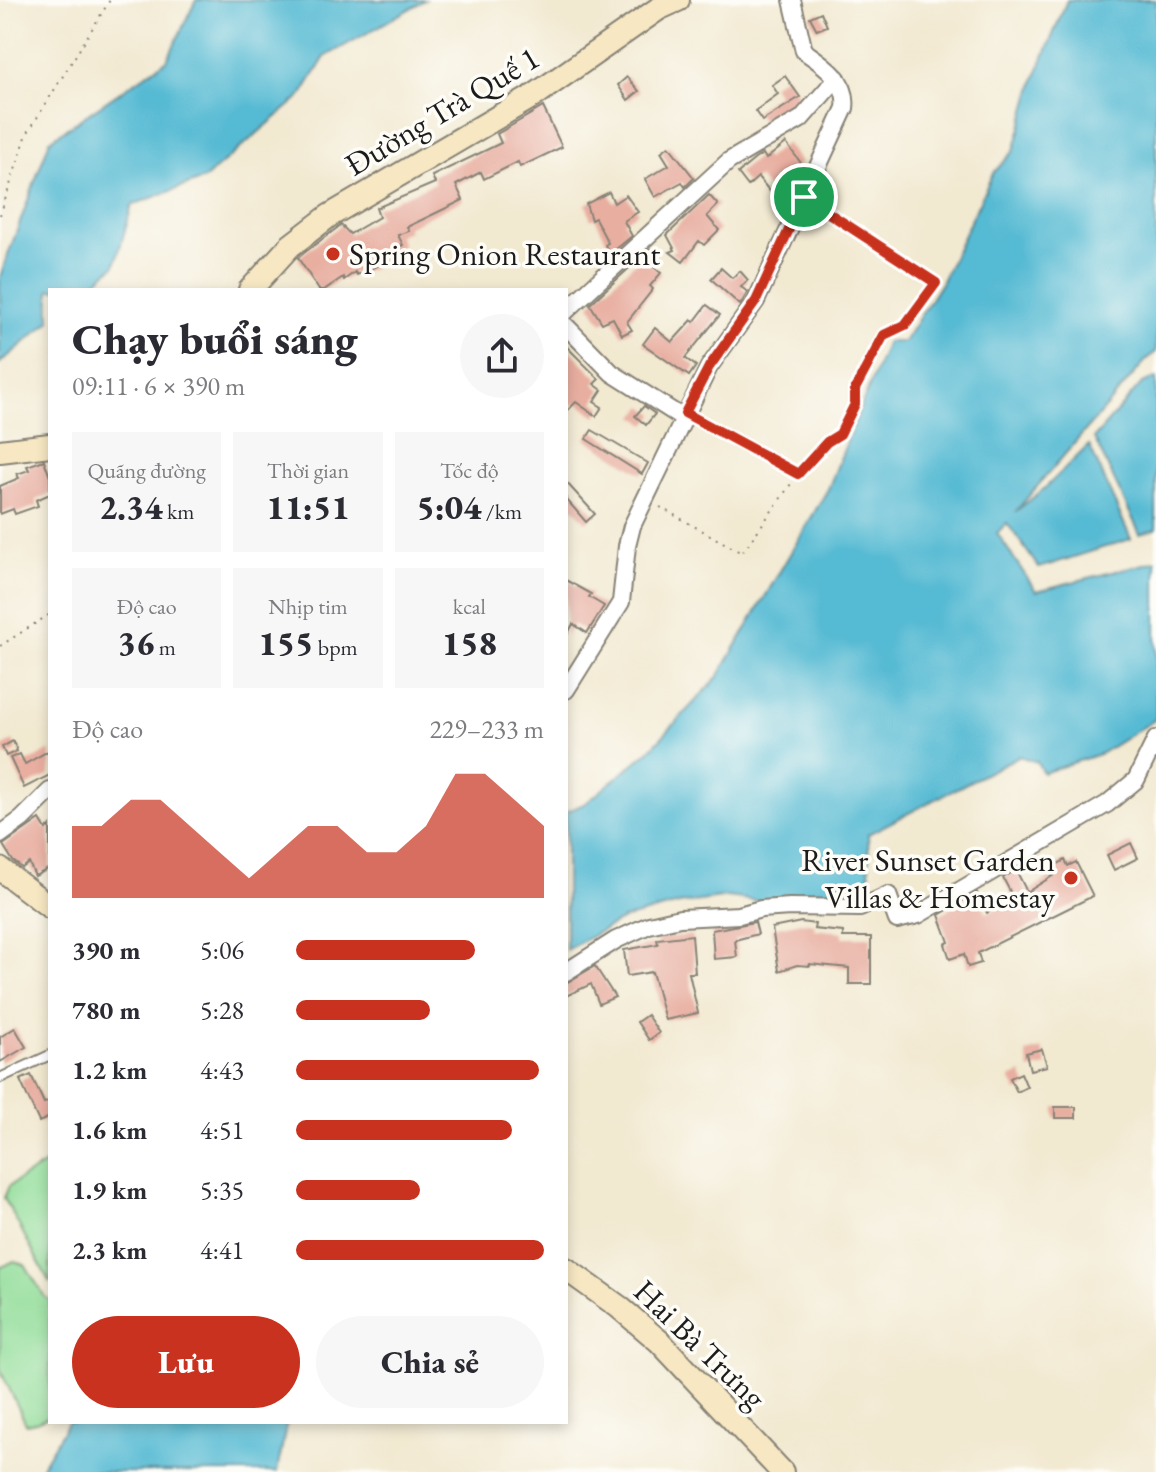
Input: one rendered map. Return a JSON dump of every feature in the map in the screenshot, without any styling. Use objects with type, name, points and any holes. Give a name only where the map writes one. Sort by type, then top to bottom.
[{"type":"street","name":"Đường Trà Quế 1","points":[[252,288],[290,246],[329,216],[535,95],[646,17],[678,0]]},
{"type":"street","points":[[568,687],[621,602],[632,526],[684,415],[709,367],[756,301],[845,108],[846,98],[837,78],[804,51],[792,0]]},
{"type":"street","points":[[568,309],[729,161],[801,119],[837,78]]},
{"type":"street","points":[[568,328],[612,373],[684,415]]},
{"type":"street","points":[[0,451],[48,445]]},
{"type":"street","points":[[568,971],[616,940],[649,925],[680,918],[739,915],[761,909],[790,907],[860,908],[888,895],[897,920],[918,915],[1107,804],[1136,780],[1156,739]]},
{"type":"street","points":[[0,835],[22,819],[48,793]]},
{"type":"street","points":[[0,869],[46,900]]},
{"type":"street","points":[[568,1258],[603,1295]]},
{"type":"street","name":"Hai Bà Trưng","points":[[568,1270],[603,1295],[673,1354],[782,1472]]},
{"type":"lane","points":[[0,1078],[48,1056]]},
{"type":"path","points":[[0,215],[27,134],[110,0]]},
{"type":"path","points":[[645,499],[742,553],[798,474],[827,442],[840,434],[855,404],[855,389],[884,335],[905,325],[936,283],[804,197]]},
{"type":"path","points":[[684,415],[798,474]]},
{"type":"path","points":[[0,646],[48,615]]},
{"type":"green space","points":[[48,1162],[48,1279],[4,1198],[9,1186]]},
{"type":"green space","points":[[14,1261],[25,1265],[48,1299],[48,1417],[26,1424],[0,1369],[0,1268]]},
{"type":"water","points":[[196,0],[425,0],[325,57],[301,96],[204,179],[132,205],[115,265],[88,288],[48,288],[48,323],[0,363],[0,277],[50,140],[167,60]]},
{"type":"water","points":[[1067,0],[1156,0],[1156,352],[1015,512],[1089,445],[1131,539],[1039,568],[1007,523],[997,533],[1036,591],[1156,561],[1156,719],[1102,753],[1043,773],[1037,762],[1019,756],[868,834],[870,890],[778,904],[728,897],[679,904],[623,919],[568,949],[568,811],[586,803],[648,752],[718,677],[828,489],[887,342],[904,342],[941,283],[993,173],[1014,151],[1035,79]]},
{"type":"water","points":[[1156,378],[1156,529],[1140,534],[1094,438],[1142,383]]},
{"type":"water","points":[[67,1424],[287,1424],[277,1472],[43,1472],[42,1466]]},
{"type":"building","points":[[821,12],[827,26],[817,30],[810,17]]},
{"type":"building","points":[[785,76],[800,97],[762,121],[755,111],[778,94],[772,85]]},
{"type":"building","points":[[627,77],[639,91],[628,100],[618,85]]},
{"type":"building","points":[[543,107],[562,147],[520,167],[518,162],[484,179],[481,172],[456,185],[463,200],[407,227],[409,231],[398,235],[403,245],[380,257],[383,263],[357,275],[355,272],[344,280],[343,277],[327,288],[318,288],[298,258],[341,225],[350,234],[379,217],[376,208],[435,183],[432,176],[501,143],[497,134]]},
{"type":"building","points":[[786,143],[801,163],[783,177],[794,192],[787,198],[779,190],[773,195],[758,177],[748,186],[738,173],[763,154],[766,159]]},
{"type":"building","points":[[669,146],[694,178],[685,187],[682,182],[655,197],[645,179],[669,165],[661,152]]},
{"type":"building","points":[[609,192],[614,203],[626,195],[638,212],[624,221],[632,236],[610,254],[605,245],[608,243],[595,218],[591,220],[586,204]]},
{"type":"building","points":[[709,195],[718,205],[707,216],[719,230],[704,245],[699,241],[683,262],[670,252],[675,250],[667,235]]},
{"type":"building","points":[[650,249],[654,257],[646,261],[661,273],[650,286],[653,289],[627,322],[632,330],[622,335],[613,318],[602,323],[590,304]]},
{"type":"building","points":[[721,268],[732,278],[740,271],[748,280],[741,287],[748,292],[740,305],[711,279]]},
{"type":"building","points":[[707,305],[720,315],[685,358],[696,366],[689,376],[643,344],[655,328],[672,342]]},
{"type":"building","points":[[568,348],[599,379],[594,384],[602,390],[594,402],[602,407],[596,416],[576,402],[568,410]]},
{"type":"building","points":[[644,406],[655,414],[646,425],[635,416]]},
{"type":"building","points":[[592,430],[648,463],[642,474],[586,439]]},
{"type":"building","points":[[44,460],[48,471],[48,495],[36,500],[38,506],[15,514],[13,509],[0,514],[0,486],[19,478],[17,474],[29,470],[27,466]]},
{"type":"building","points":[[568,484],[595,514],[586,522],[568,501]]},
{"type":"building","points":[[568,581],[591,594],[589,597],[604,606],[587,633],[573,624],[568,633]]},
{"type":"building","points":[[13,741],[17,751],[6,756],[2,747]]},
{"type":"building","points":[[48,751],[48,776],[24,788],[10,758],[20,754],[25,764]]},
{"type":"building","points":[[40,819],[46,829],[48,828],[48,869],[35,876],[29,863],[22,868],[13,861],[3,845]]},
{"type":"building","points":[[1131,843],[1138,858],[1114,870],[1107,855]]},
{"type":"building","points":[[1065,860],[1068,866],[1076,862],[1093,896],[978,953],[981,963],[968,967],[964,954],[950,959],[945,944],[949,942],[939,915],[977,893],[987,913],[1014,899],[1003,878],[1016,870],[1027,892],[1057,873],[1054,866]]},
{"type":"building","points":[[755,922],[758,934],[735,940],[737,957],[714,959],[712,930]]},
{"type":"building","points":[[801,922],[815,924],[814,929],[843,932],[843,937],[871,937],[871,984],[849,984],[849,968],[810,964],[779,971],[772,928]]},
{"type":"building","points":[[692,935],[695,973],[689,973],[698,1013],[665,1020],[652,972],[627,976],[624,950],[658,944],[657,939]]},
{"type":"building","points":[[595,966],[615,997],[599,1004],[591,984],[568,995],[568,982]]},
{"type":"building","points":[[647,1015],[659,1033],[649,1040],[637,1022]]},
{"type":"building","points":[[15,1028],[26,1047],[0,1062],[0,1037]]},
{"type":"building","points":[[1042,1049],[1047,1066],[1030,1070],[1026,1053]]},
{"type":"building","points":[[1021,1073],[1027,1087],[1017,1092],[1010,1078]]},
{"type":"building","points":[[31,1075],[44,1103],[48,1102],[48,1118],[39,1122],[20,1080]]},
{"type":"building","points":[[1055,1107],[1076,1107],[1076,1118],[1055,1118]]},
{"type":"place","name":"Spring Onion Restaurant","points":[[333,254]]},
{"type":"place","name":"River Sunset Garden Villas & Homestay","points":[[1071,878]]},
{"type":"route","points":[[804,197],[936,283],[905,325],[884,335],[855,389],[855,404],[840,434],[827,442],[798,474],[685,413],[709,367],[756,301],[804,197]]}]
